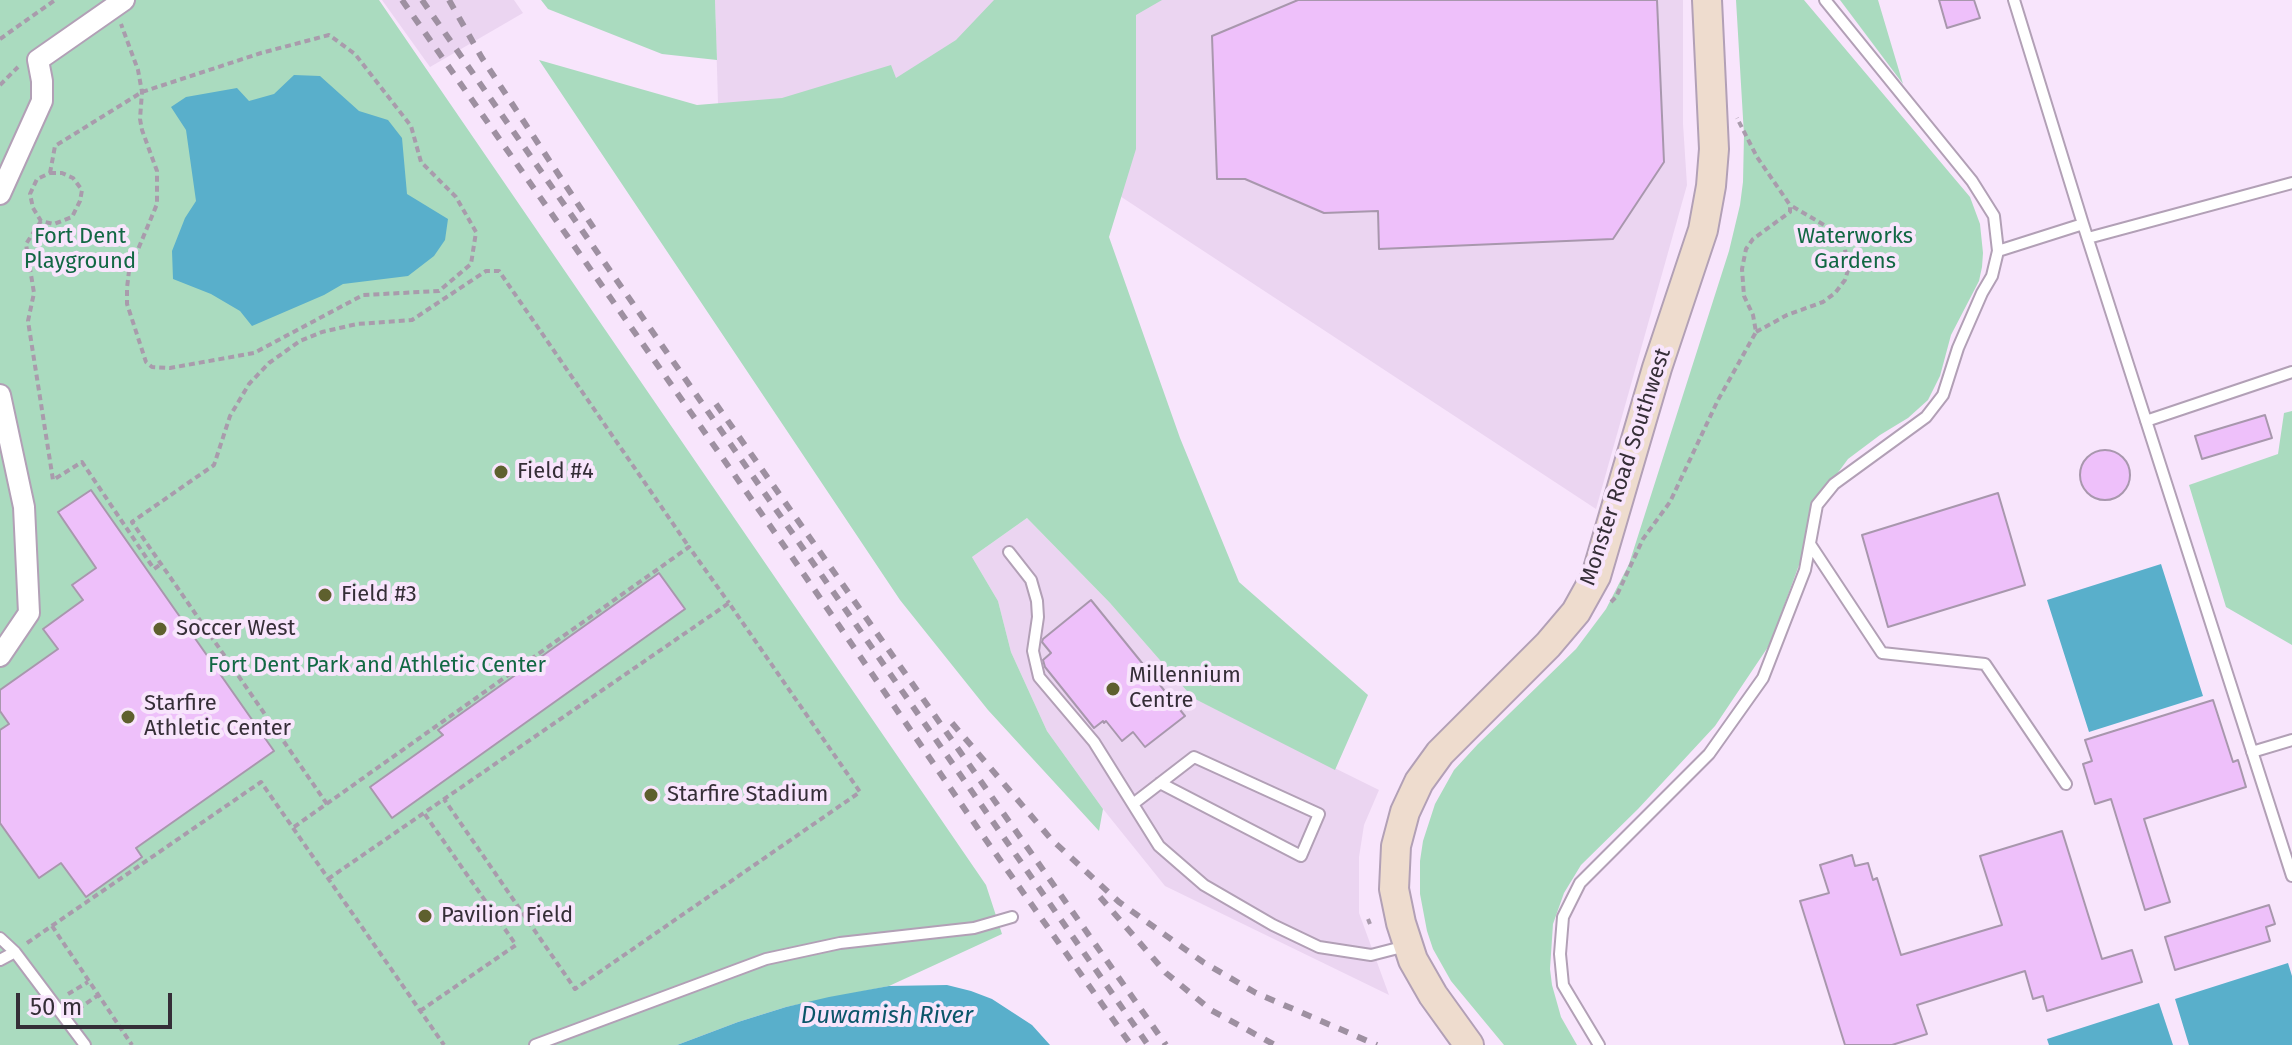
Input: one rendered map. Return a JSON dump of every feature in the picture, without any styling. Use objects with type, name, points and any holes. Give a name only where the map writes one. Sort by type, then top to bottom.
[{"type":"street","name":"Monster Road Southwest","points":[[1469,1045],[1433,995],[1413,960],[1394,889],[1396,846],[1405,812],[1419,782],[1440,753],[1548,645],[1576,612],[1596,576],[1657,368],[1703,230],[1714,149],[1707,0]]},
{"type":"street","points":[[0,194],[42,101],[38,60],[118,4]]},
{"type":"street","points":[[0,395],[24,507],[29,613],[0,656]]},
{"type":"lane","points":[[1599,1045],[1563,985],[1560,954],[1563,917],[1580,883],[1709,754],[1763,678],[1805,570],[1817,505],[1834,484],[1926,417],[1943,395],[1961,340],[1992,276],[1998,251],[1994,216],[1972,181],[1825,0]]},
{"type":"lane","points":[[2014,0],[2292,876]]},
{"type":"lane","points":[[2088,238],[2292,183]]},
{"type":"lane","points":[[1998,251],[2083,224]]},
{"type":"lane","points":[[2146,421],[2292,372]]},
{"type":"lane","points":[[1810,544],[1882,653],[1985,664],[2066,784]]},
{"type":"lane","points":[[1009,552],[1031,580],[1037,601],[1033,651],[1039,677],[1094,742],[1159,846],[1204,885],[1273,925],[1319,947],[1371,955],[1408,946]]},
{"type":"lane","points":[[2252,752],[2292,740]]},
{"type":"lane","points":[[1133,804],[1160,783],[1194,757],[1319,814],[1301,856],[1160,783]]},
{"type":"lane","points":[[535,1045],[766,959],[840,943],[974,928],[1012,917]]},
{"type":"lane","points":[[0,938],[15,952],[85,1045]]},
{"type":"lane","points":[[0,960],[15,952]]},
{"type":"path","points":[[0,39],[55,0]]},
{"type":"path","points":[[50,173],[55,146],[142,92],[261,53],[329,35],[355,54],[411,126],[421,162],[456,197],[476,232],[471,264],[439,291],[363,295],[254,353],[170,368],[152,367],[146,362],[127,304],[129,271],[157,204],[157,171],[140,119],[142,92],[138,70],[118,4]]},
{"type":"path","points":[[1607,606],[1616,597],[1643,539],[1670,502],[1718,400],[1756,332],[1787,315],[1823,302],[1835,293],[1848,270],[1845,249],[1836,232],[1790,205],[1757,157],[1736,116]]},
{"type":"path","points":[[50,173],[62,173],[73,178],[82,190],[72,217],[54,224],[41,221],[33,208],[30,194],[37,179],[50,173]]},
{"type":"path","points":[[1756,332],[1753,315],[1744,296],[1742,269],[1746,249],[1753,239],[1790,212],[1790,205]]},
{"type":"path","points":[[41,221],[26,244],[34,293],[28,321],[53,480],[82,462],[154,569],[161,564]]},
{"type":"path","points":[[327,804],[132,522],[214,465],[230,416],[249,384],[269,363],[300,341],[357,324],[412,320],[486,271],[499,271],[860,792],[575,989],[444,799]]},
{"type":"path","points":[[293,828],[689,547]]},
{"type":"path","points":[[328,879],[729,603]]},
{"type":"path","points":[[15,952],[261,782],[444,1045]]},
{"type":"path","points":[[420,1011],[516,945],[424,813]]},
{"type":"path","points":[[52,926],[132,1045]]},
{"type":"path","points":[[68,994],[88,982]]},
{"type":"path","points":[[78,1009],[97,996]]},
{"type":"shaded area","points":[[382,0],[514,0],[523,13],[430,67]]},
{"type":"shaded area","points":[[715,0],[1683,0],[1683,124],[1687,185],[1596,509],[1021,131],[719,138]]},
{"type":"shaded area","points":[[1027,518],[1110,603],[1193,698],[1379,790],[1364,825],[1359,857],[1359,913],[1389,995],[1165,886],[1103,809],[1047,731],[1011,652],[998,601],[972,557]]},
{"type":"green space","name":"Fort Dent Park and Athletic Center","points":[[0,0],[379,0],[986,885],[1002,934],[889,986],[786,1007],[677,1045],[0,1045]]},
{"type":"green space","points":[[541,0],[715,0],[717,60],[662,54],[548,9]]},
{"type":"green space","points":[[994,0],[1162,0],[1136,15],[1136,149],[1109,237],[1180,438],[1239,582],[1368,695],[1335,770],[1193,698],[1110,603],[1027,518],[972,557],[998,601],[1011,652],[1047,731],[1103,809],[1099,831],[988,710],[900,600],[539,60],[697,105],[782,98],[891,65],[896,78],[956,40]]},
{"type":"green space","name":"Waterworks Gardens","points":[[1736,0],[1804,0],[1970,197],[1980,224],[1983,253],[1979,281],[1951,335],[1940,376],[1928,400],[1908,418],[1848,459],[1828,486],[1770,644],[1715,726],[1581,865],[1564,893],[1553,924],[1550,969],[1561,1017],[1577,1045],[1504,1045],[1451,981],[1433,949],[1420,894],[1423,841],[1435,804],[1454,770],[1576,649],[1606,609],[1629,564],[1729,251],[1740,205],[1744,135]]},
{"type":"green space","points":[[1840,0],[1878,0],[1903,84]]},
{"type":"green space","points":[[2292,411],[2292,645],[2226,607],[2189,485],[2278,454],[2284,413]]},
{"type":"water","points":[[294,75],[320,76],[359,111],[388,120],[402,138],[407,194],[448,219],[445,240],[434,256],[408,276],[343,284],[252,326],[240,311],[211,294],[173,279],[172,251],[185,218],[196,201],[186,130],[171,107],[186,97],[237,88],[249,101],[274,94]]},
{"type":"water","points":[[2161,564],[2203,696],[2089,732],[2047,600]]},
{"type":"water","points":[[2288,963],[2292,976],[2292,1045],[2189,1045],[2175,999]]},
{"type":"water","name":"Duwamish River","points":[[947,985],[992,999],[1032,1025],[1050,1045],[677,1045],[738,1022],[829,997],[889,986]]},
{"type":"water","points":[[2159,1003],[2173,1045],[2049,1045],[2047,1039]]},
{"type":"building","points":[[1298,0],[1657,0],[1664,162],[1613,239],[1379,249],[1378,211],[1324,213],[1245,179],[1217,179],[1212,36]]},
{"type":"building","points":[[1939,0],[1974,0],[1980,18],[1947,28]]},
{"type":"building","points":[[2265,415],[2272,438],[2202,459],[2195,436]]},
{"type":"building","points":[[2105,450],[2123,457],[2130,475],[2123,493],[2105,500],[2087,493],[2080,475],[2087,457]]},
{"type":"building","name":"Starfire Athletic Center","points":[[91,490],[274,751],[136,848],[142,857],[86,897],[61,863],[39,878],[0,823],[0,730],[9,724],[0,711],[0,690],[58,649],[43,629],[83,600],[72,585],[96,568],[58,512]]},
{"type":"building","points":[[1998,493],[2025,585],[1888,627],[1862,535]]},
{"type":"building","points":[[659,573],[685,609],[392,818],[370,787],[443,735],[438,730]]},
{"type":"building","name":"Millennium Centre","points":[[1091,600],[1185,716],[1145,747],[1133,732],[1122,741],[1106,721],[1094,728],[1045,667],[1043,660],[1051,653],[1043,639]]},
{"type":"building","points":[[2213,700],[2233,762],[2238,760],[2246,787],[2144,819],[2170,902],[2145,910],[2111,799],[2095,804],[2083,764],[2092,761],[2085,740]]},
{"type":"building","points":[[2062,831],[2102,959],[2132,950],[2142,982],[2047,1011],[2043,996],[2033,999],[2025,971],[1917,1005],[1927,1034],[1892,1045],[1845,1045],[1800,901],[1829,893],[1820,865],[1852,855],[1855,866],[1868,863],[1873,880],[1877,878],[1901,955],[2002,925],[1980,856]]},
{"type":"building","points":[[2269,905],[2275,924],[2266,927],[2270,941],[2175,970],[2165,937]]},
{"type":"railway","points":[[402,0],[1131,1045]]},
{"type":"railway","points":[[422,0],[1148,1045]]},
{"type":"railway","points":[[449,0],[482,58],[595,230]]},
{"type":"railway","points":[[716,404],[1166,1045]]},
{"type":"railway","points":[[952,723],[1051,839],[1119,902],[1203,962],[1256,993],[1377,1045]]},
{"type":"railway","points":[[1100,897],[1166,973],[1211,1010],[1275,1045]]},
{"type":"place","name":"Field #4","points":[[501,472]]},
{"type":"place","name":"Field #3","points":[[325,595]]},
{"type":"place","name":"Soccer West","points":[[160,629]]},
{"type":"place","name":"Millennium Centre","points":[[1113,689]]},
{"type":"place","name":"Starfire Athletic Center","points":[[128,717]]},
{"type":"place","name":"Starfire Stadium","points":[[651,795]]},
{"type":"place","name":"Pavilion Field","points":[[425,916]]},
{"type":"park label","name":"Fort Dent Playground","points":[[80,250]]}]
